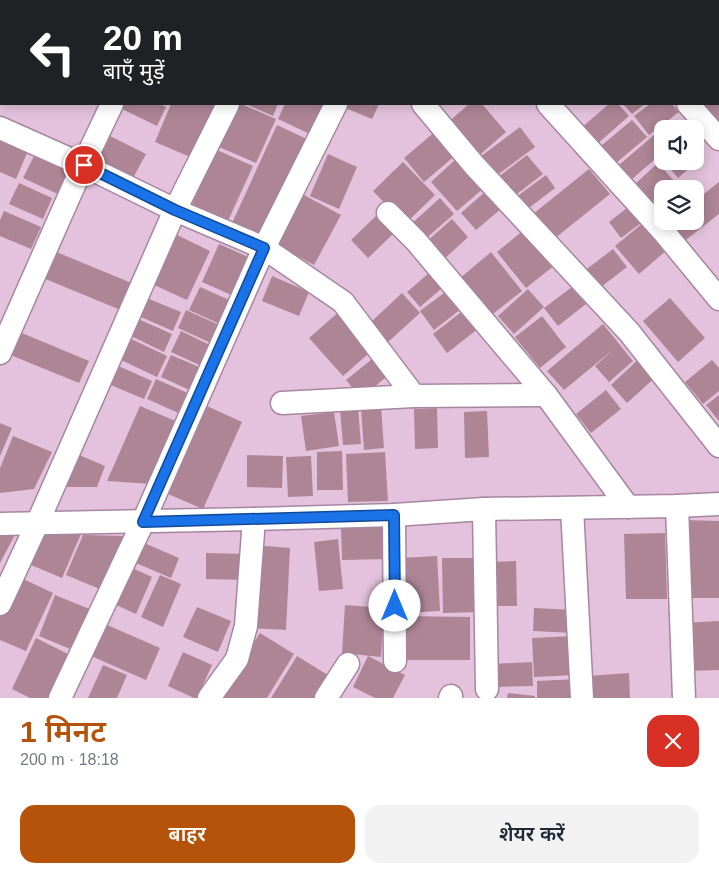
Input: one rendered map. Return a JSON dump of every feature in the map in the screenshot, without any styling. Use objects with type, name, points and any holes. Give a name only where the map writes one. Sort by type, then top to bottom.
[{"type":"street","points":[[0,353],[112,105]]},
{"type":"street","points":[[0,604],[175,210],[228,105]]},
{"type":"street","points":[[60,698],[143,522],[264,248],[336,105]]},
{"type":"street","points":[[424,105],[474,165],[629,332],[719,446]]},
{"type":"street","points":[[549,105],[663,231],[719,299]]},
{"type":"street","points":[[689,105],[719,139]]},
{"type":"street","points":[[0,128],[84,165],[175,210],[264,248],[344,302],[414,396]]},
{"type":"street","points":[[388,213],[416,241],[546,395],[628,507]]},
{"type":"street","points":[[282,403],[414,396],[546,395]]},
{"type":"street","points":[[0,524],[254,519],[394,515],[484,509],[719,504]]},
{"type":"street","points":[[677,506],[684,698]]},
{"type":"street","points":[[572,508],[582,698]]},
{"type":"street","points":[[484,509],[487,689]]},
{"type":"street","points":[[394,515],[395,661]]},
{"type":"street","points":[[209,698],[237,660],[246,626],[254,519]]},
{"type":"street","points":[[326,698],[348,664]]},
{"type":"building","points":[[122,105],[162,105],[166,107],[157,126],[120,108]]},
{"type":"building","points":[[171,105],[219,105],[195,159],[155,142]]},
{"type":"building","points":[[238,105],[243,105],[276,119],[256,163],[219,147]]},
{"type":"building","points":[[248,105],[278,105],[273,116]]},
{"type":"building","points":[[285,105],[327,105],[312,135],[278,119]]},
{"type":"building","points":[[344,105],[379,105],[372,119],[343,107]]},
{"type":"building","points":[[468,105],[483,105],[506,132],[475,159],[445,125]]},
{"type":"building","points":[[608,105],[619,105],[629,116],[596,145],[581,128]]},
{"type":"building","points":[[624,105],[644,105],[632,114]]},
{"type":"building","points":[[649,105],[673,105],[679,112],[669,120],[654,120],[654,131],[649,135],[634,116]]},
{"type":"building","points":[[695,105],[719,105],[719,133]]},
{"type":"building","points":[[632,120],[647,137],[616,163],[601,146]]},
{"type":"building","points":[[277,125],[313,142],[268,239],[232,223]]},
{"type":"building","points":[[520,127],[535,147],[496,176],[480,157]]},
{"type":"building","points":[[437,130],[457,154],[424,182],[404,158]]},
{"type":"building","points":[[654,135],[654,160],[631,180],[619,165]]},
{"type":"building","points":[[110,136],[146,154],[132,180],[96,162]]},
{"type":"building","points":[[0,141],[27,153],[16,179],[0,172]]},
{"type":"building","points":[[217,150],[253,166],[228,221],[192,204]]},
{"type":"building","points":[[328,154],[357,167],[339,209],[310,196]]},
{"type":"building","points":[[527,155],[543,174],[513,197],[497,178]]},
{"type":"building","points":[[34,156],[70,172],[60,195],[23,178]]},
{"type":"building","points":[[457,158],[484,188],[457,211],[431,182]]},
{"type":"building","points":[[403,162],[435,195],[405,224],[373,191]]},
{"type":"building","points":[[654,167],[654,170],[664,170],[673,180],[654,180],[654,200],[650,204],[634,185]]},
{"type":"building","points":[[589,169],[610,194],[554,239],[533,214]]},
{"type":"building","points":[[671,170],[687,170],[678,178]]},
{"type":"building","points":[[546,175],[555,188],[525,211],[515,198]]},
{"type":"building","points":[[719,182],[719,214],[704,226],[704,194]]},
{"type":"building","points":[[19,183],[52,198],[43,219],[9,204]]},
{"type":"building","points":[[486,191],[502,208],[476,230],[461,213]]},
{"type":"building","points":[[304,195],[341,215],[314,265],[277,245]]},
{"type":"building","points":[[440,198],[454,214],[423,241],[409,226]]},
{"type":"building","points":[[632,204],[645,220],[621,238],[609,222]]},
{"type":"building","points":[[4,211],[41,227],[31,249],[0,236],[0,220]]},
{"type":"building","points":[[376,216],[393,234],[368,258],[351,240]]},
{"type":"building","points":[[452,219],[468,237],[441,262],[424,244]]},
{"type":"building","points":[[644,222],[667,250],[639,274],[615,246]]},
{"type":"building","points":[[525,229],[555,265],[526,288],[497,252]]},
{"type":"building","points":[[674,230],[699,230],[682,243]]},
{"type":"building","points":[[175,234],[210,251],[187,300],[152,284]]},
{"type":"building","points":[[219,244],[255,260],[238,298],[202,282]]},
{"type":"building","points":[[613,249],[627,267],[597,290],[583,272]]},
{"type":"building","points":[[54,251],[134,284],[123,311],[43,278]]},
{"type":"building","points":[[491,252],[522,291],[489,317],[459,279]]},
{"type":"building","points":[[436,267],[449,282],[420,307],[407,292]]},
{"type":"building","points":[[272,276],[309,292],[299,316],[262,301]]},
{"type":"building","points":[[200,287],[234,302],[224,326],[189,310]]},
{"type":"building","points":[[452,287],[466,305],[434,330],[420,311]]},
{"type":"building","points":[[572,287],[586,304],[558,326],[544,308]]},
{"type":"building","points":[[528,289],[544,307],[514,334],[498,316]]},
{"type":"building","points":[[402,293],[420,313],[388,342],[371,322]]},
{"type":"building","points":[[670,298],[705,338],[678,362],[643,321]]},
{"type":"building","points":[[149,299],[181,312],[173,331],[141,317]]},
{"type":"building","points":[[469,306],[483,325],[447,353],[433,334]]},
{"type":"building","points":[[186,310],[219,325],[211,343],[178,328]]},
{"type":"building","points":[[341,310],[375,348],[343,376],[309,338]]},
{"type":"building","points":[[542,316],[566,347],[540,368],[515,337]]},
{"type":"building","points":[[136,318],[172,334],[164,352],[129,335]]},
{"type":"building","points":[[603,324],[633,361],[609,382],[595,366],[615,348],[564,390],[547,371]]},
{"type":"building","points":[[17,331],[89,361],[79,383],[8,354]]},
{"type":"building","points":[[181,331],[216,348],[206,368],[171,352]]},
{"type":"building","points":[[127,337],[167,356],[157,377],[117,358]]},
{"type":"building","points":[[171,355],[206,370],[196,393],[161,377]]},
{"type":"building","points":[[376,356],[391,373],[361,398],[346,380]]},
{"type":"building","points":[[642,356],[659,374],[627,403],[611,385]]},
{"type":"building","points":[[712,360],[719,368],[719,391],[703,404],[685,382]]},
{"type":"building","points":[[114,364],[152,381],[144,399],[106,383]]},
{"type":"building","points":[[156,379],[192,395],[183,415],[147,399]]},
{"type":"building","points":[[606,390],[621,409],[591,433],[576,414]]},
{"type":"building","points":[[719,395],[719,421],[706,405]]},
{"type":"building","points":[[140,406],[178,422],[152,484],[107,481]]},
{"type":"building","points":[[207,406],[242,422],[203,509],[168,494]]},
{"type":"building","points":[[381,407],[384,448],[364,450],[361,409]]},
{"type":"building","points":[[358,408],[361,444],[343,445],[340,409]]},
{"type":"building","points":[[437,408],[438,448],[415,449],[414,409]]},
{"type":"building","points":[[487,411],[489,457],[465,458],[464,412]]},
{"type":"building","points":[[334,412],[339,446],[306,451],[301,416]]},
{"type":"building","points":[[0,423],[12,428],[0,456]]},
{"type":"building","points":[[13,436],[52,452],[34,489],[0,493],[0,468]]},
{"type":"building","points":[[342,451],[343,490],[317,490],[317,452]]},
{"type":"building","points":[[385,452],[388,501],[348,502],[346,454]]},
{"type":"building","points":[[77,454],[105,466],[97,487],[63,487]]},
{"type":"building","points":[[247,455],[283,456],[282,488],[247,487]]},
{"type":"building","points":[[311,456],[313,496],[288,497],[286,457]]},
{"type":"building","points":[[683,520],[719,521],[719,598],[683,598]]},
{"type":"building","points":[[389,526],[390,559],[342,560],[341,527]]},
{"type":"building","points":[[0,532],[16,533],[0,563]]},
{"type":"building","points":[[38,532],[81,534],[62,578],[24,562]]},
{"type":"building","points":[[665,533],[667,599],[626,599],[624,534]]},
{"type":"building","points":[[83,535],[124,536],[102,590],[66,575]]},
{"type":"building","points":[[338,539],[343,589],[319,591],[314,542]]},
{"type":"building","points":[[144,543],[179,558],[171,578],[136,563]]},
{"type":"building","points":[[254,545],[290,548],[286,630],[250,628]]},
{"type":"building","points":[[206,553],[246,554],[246,580],[206,579]]},
{"type":"building","points":[[437,556],[440,611],[403,613],[400,558]]},
{"type":"building","points":[[442,558],[479,558],[480,612],[443,613]]},
{"type":"building","points":[[516,561],[517,606],[492,606],[491,562]]},
{"type":"building","points":[[130,567],[152,577],[136,614],[114,604]]},
{"type":"building","points":[[160,575],[181,584],[163,627],[141,617]]},
{"type":"building","points":[[17,576],[53,593],[26,651],[0,640],[0,612]]},
{"type":"building","points":[[55,595],[92,610],[75,651],[39,636]]},
{"type":"building","points":[[345,605],[384,608],[381,657],[342,653]]},
{"type":"building","points":[[197,607],[231,621],[218,652],[183,637]]},
{"type":"building","points":[[534,608],[575,610],[574,633],[533,631]]},
{"type":"building","points":[[403,616],[470,617],[470,660],[403,660]]},
{"type":"building","points":[[719,621],[719,670],[685,671],[683,623]]},
{"type":"building","points":[[105,624],[160,648],[146,680],[91,656]]},
{"type":"building","points":[[260,633],[294,654],[267,698],[220,697]]},
{"type":"building","points":[[573,636],[575,675],[534,677],[532,638]]},
{"type":"building","points":[[36,638],[72,656],[52,698],[30,698],[12,689]]},
{"type":"building","points":[[183,652],[212,665],[197,698],[168,686]]},
{"type":"building","points":[[297,656],[331,677],[318,698],[271,698]]},
{"type":"building","points":[[368,656],[405,675],[393,698],[375,698],[353,687]]},
{"type":"building","points":[[532,662],[533,686],[492,687],[492,664]]},
{"type":"building","points":[[103,665],[127,675],[117,698],[88,698]]},
{"type":"building","points":[[629,673],[630,698],[590,698],[588,676]]},
{"type":"building","points":[[578,679],[579,698],[537,698],[537,681]]},
{"type":"building","points":[[508,693],[535,696],[535,698],[507,698]]},
{"type":"route","points":[[84,165],[175,210],[264,248],[143,522],[394,515],[395,606]]}]
